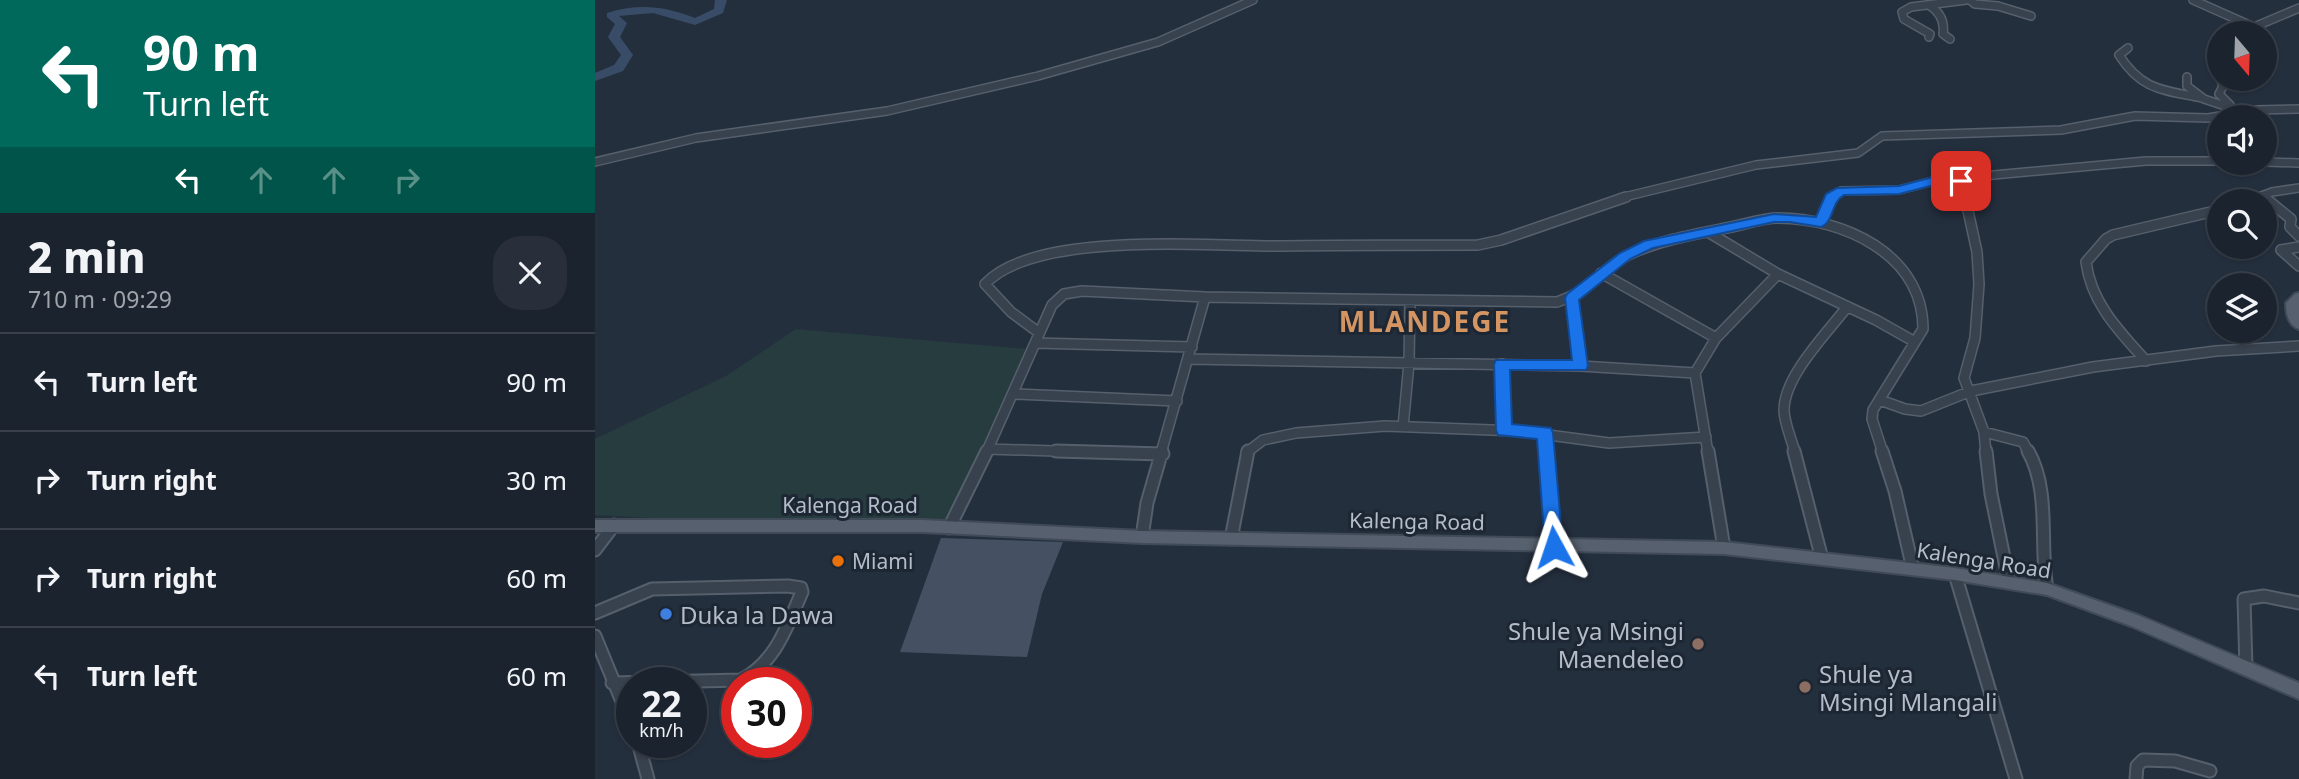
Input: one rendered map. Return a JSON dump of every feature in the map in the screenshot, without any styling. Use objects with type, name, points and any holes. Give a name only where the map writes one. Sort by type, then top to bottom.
[{"type":"main road","points":[[2299,297],[2292,303],[2292,316],[2299,326]]},
{"type":"main road","name":"Kalenga Road","points":[[595,526],[949,527],[1142,537],[1554,547],[1724,548],[1955,574],[2047,589],[2136,621],[2299,691]]},
{"type":"street","points":[[595,162],[696,138],[887,111],[1066,69],[1158,42],[1254,0]]},
{"type":"street","points":[[1929,37],[1930,34],[1904,19],[1901,14],[1906,8],[1968,0],[1975,4],[1998,6],[2031,16]]},
{"type":"street","points":[[2193,0],[2236,21]]},
{"type":"street","points":[[1929,5],[1938,13],[1944,26],[1943,34],[1950,39]]},
{"type":"street","points":[[2272,21],[2299,8]]},
{"type":"street","points":[[2128,48],[2119,55],[2139,82],[2222,105]]},
{"type":"street","points":[[2187,77],[2187,86],[2207,107]]},
{"type":"street","points":[[2219,91],[2226,102],[2237,105]]},
{"type":"street","points":[[2277,110],[2299,109]]},
{"type":"street","points":[[1038,331],[1011,312],[991,293],[986,282],[1010,267],[1057,252],[1109,247],[1478,245],[1510,237],[1599,204],[1724,171],[1863,151],[1882,136],[2061,130],[2148,115],[2207,117]]},
{"type":"street","points":[[1821,222],[1831,197],[1841,191],[1899,190],[1937,180],[1962,180],[2146,161],[2207,161]]},
{"type":"street","points":[[2277,162],[2299,163]]},
{"type":"street","points":[[1962,180],[1977,253],[1979,284],[1975,338],[1964,371],[1984,432],[1991,494],[2009,582]]},
{"type":"street","points":[[2277,193],[2299,188]]},
{"type":"street","points":[[2277,208],[2291,219],[2290,227],[2299,236]]},
{"type":"street","points":[[2146,361],[2109,320],[2088,278],[2086,262],[2106,239],[2113,235],[2207,213]]},
{"type":"street","points":[[949,527],[1014,394],[1038,331],[1058,298],[1070,292],[1205,297],[1549,302],[1572,298],[1625,256],[1649,245],[1774,218],[1790,217],[1821,222],[1878,246],[1898,264],[1912,283],[1923,315],[1923,329],[1873,410],[1873,419],[1895,491],[1913,569]]},
{"type":"street","points":[[1708,232],[1778,274],[1915,342]]},
{"type":"street","points":[[2299,247],[2281,250],[2299,266]]},
{"type":"street","points":[[1601,273],[1716,338]]},
{"type":"street","points":[[1724,548],[1695,373],[1716,338],[1778,274]]},
{"type":"street","points":[[1142,537],[1147,503],[1163,454],[1205,297]]},
{"type":"street","points":[[1572,298],[1580,366]]},
{"type":"street","points":[[1403,427],[1409,363],[1410,300]]},
{"type":"street","points":[[1822,559],[1784,410],[1786,396],[1808,359],[1847,307]]},
{"type":"street","points":[[1035,343],[1192,347]]},
{"type":"street","points":[[1880,400],[1905,410],[1920,411],[1969,392],[2122,363],[2243,349],[2299,346]]},
{"type":"street","points":[[1189,359],[1580,366],[1695,373]]},
{"type":"street","points":[[1501,364],[1504,430]]},
{"type":"street","points":[[1014,394],[1177,401]]},
{"type":"street","points":[[1231,539],[1243,463],[1249,447],[1262,440],[1305,431],[1403,427],[1545,433],[1593,442],[1706,437]]},
{"type":"street","points":[[1984,432],[2023,442],[2034,461],[2040,492],[2042,570],[2047,589]]},
{"type":"street","points":[[1545,433],[1554,547]]},
{"type":"street","points":[[988,449],[1163,454]]},
{"type":"street","points":[[595,550],[614,525]]},
{"type":"street","points":[[1955,574],[2016,779]]},
{"type":"street","points":[[595,613],[629,597],[666,587],[789,586],[801,588],[802,592],[777,645],[761,670],[751,677],[741,680],[612,683]]},
{"type":"street","points":[[2246,668],[2244,599],[2250,596],[2299,603]]},
{"type":"street","points":[[595,636],[616,692]]},
{"type":"street","points":[[642,758],[648,779]]},
{"type":"street","points":[[2136,779],[2137,766],[2143,760],[2175,761],[2210,771]]},
{"type":"green space","points":[[796,329],[1028,349],[943,534],[595,515],[595,439],[726,376]]},
{"type":"building","points":[[941,538],[1063,542],[1042,594],[1027,657],[900,652]]},
{"type":"waterway","points":[[595,77],[619,68],[627,55],[614,37],[621,23],[611,15],[633,9],[653,9],[695,22],[719,11],[721,0]]},
{"type":"place","name":"Miami","points":[[838,561]]},
{"type":"place","name":"Duka la Dawa","points":[[666,614]]},
{"type":"place","name":"Shule ya Msingi Maendeleo","points":[[1698,644]]},
{"type":"place","name":"Shule ya Msingi Mlangali","points":[[1805,687]]},
{"type":"district","name":"MLANDEGE","points":[[1425,321]]},
{"type":"route","points":[[1554,547],[1545,433],[1504,430],[1501,364],[1580,366],[1580,348],[1572,298],[1625,256],[1649,245],[1774,218],[1790,217],[1821,222],[1831,197],[1841,191],[1899,190],[1937,180],[1961,181]]}]
